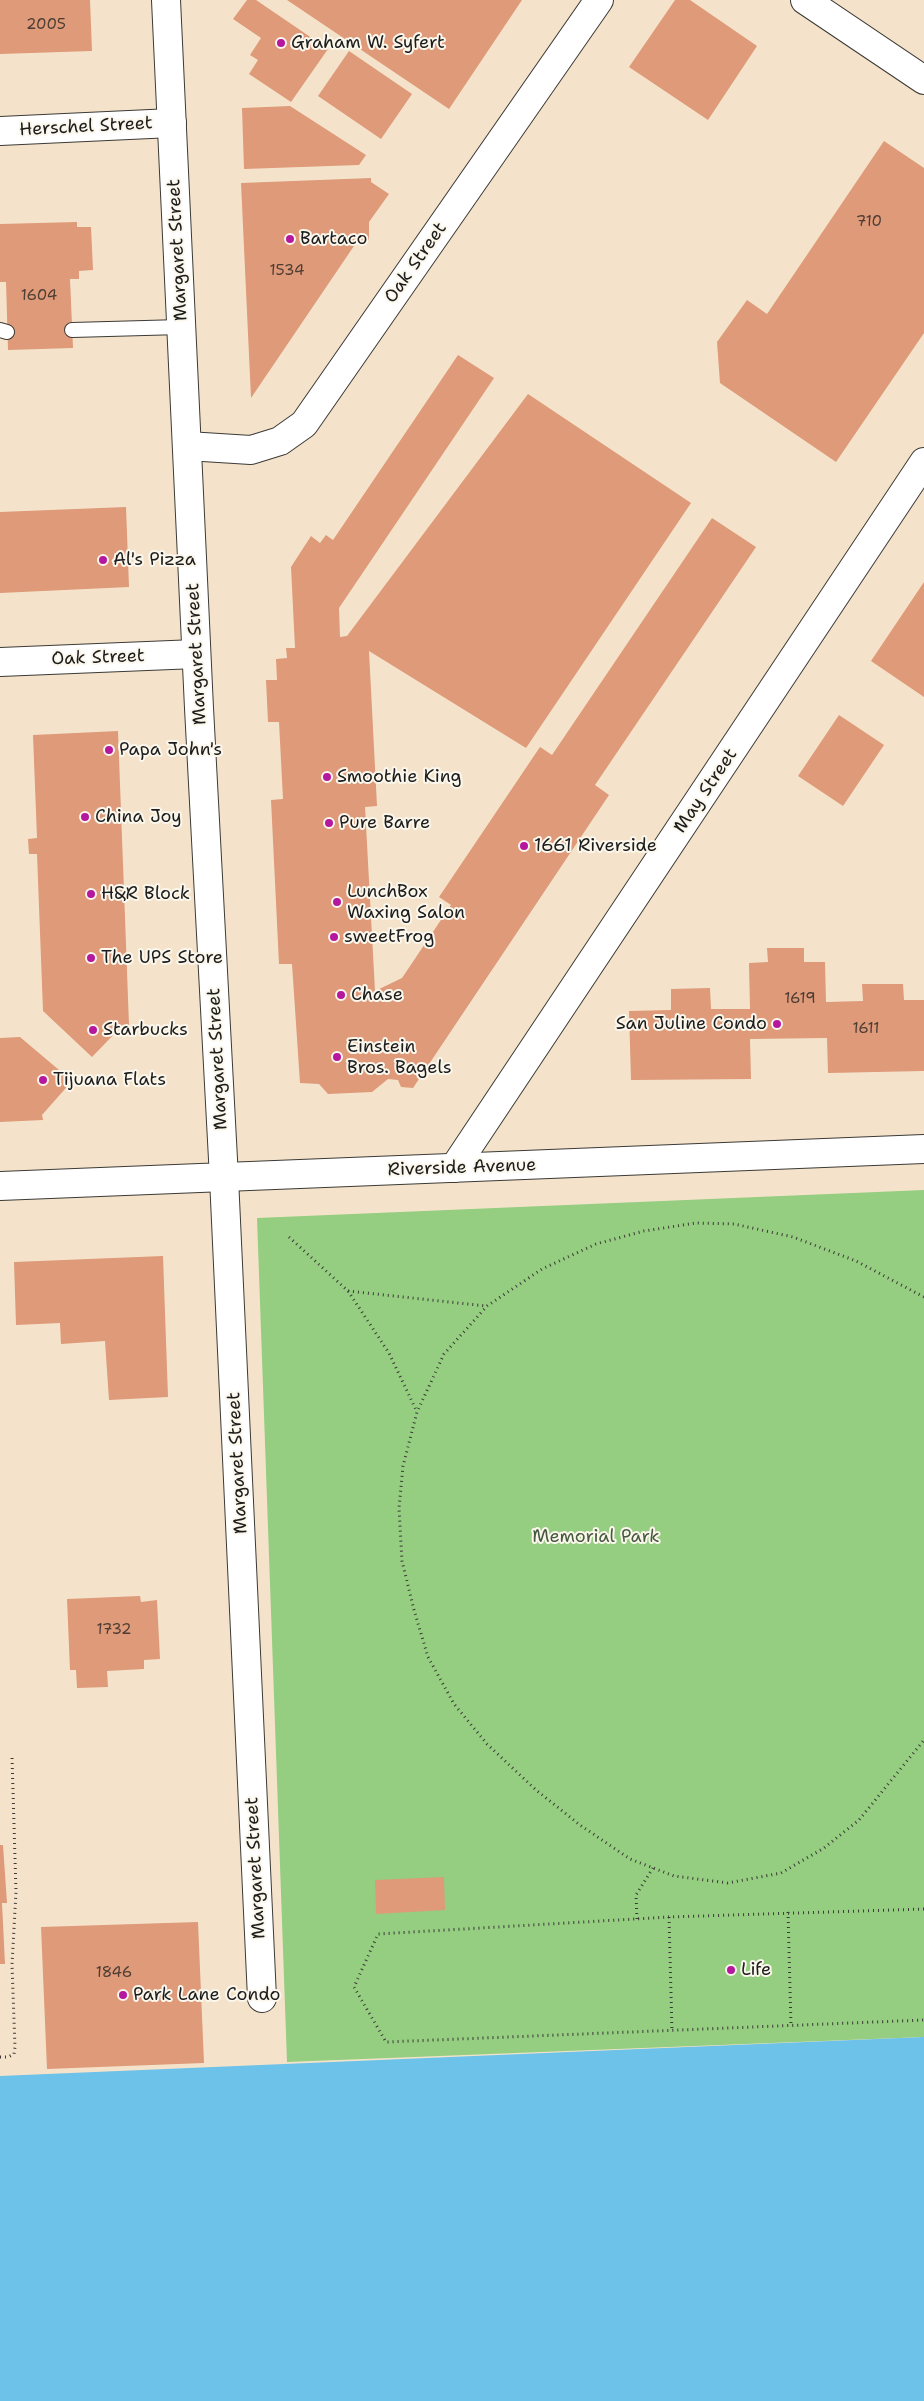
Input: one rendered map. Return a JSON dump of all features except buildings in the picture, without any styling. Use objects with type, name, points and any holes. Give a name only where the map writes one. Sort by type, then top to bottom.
[{"type":"street","name":"Margaret Street","points":[[166,0],[262,1998]]},
{"type":"street","name":"Oak Street","points":[[187,446],[251,450],[280,440],[304,424],[599,0]]},
{"type":"street","points":[[805,0],[924,80]]},
{"type":"street","name":"Herschel Street","points":[[0,131],[172,123]]},
{"type":"street","name":"May Street","points":[[454,1168],[924,462]]},
{"type":"street","name":"Oak Street","points":[[0,662],[196,654]]},
{"type":"street","name":"Riverside Avenue","points":[[0,1186],[924,1149]]},
{"type":"lane","points":[[72,330],[181,327]]},
{"type":"path","points":[[923,1294],[856,1261],[793,1238],[734,1224],[696,1223],[644,1231],[596,1244],[542,1269],[487,1306],[444,1354],[417,1412],[403,1466],[399,1508],[402,1561],[414,1610],[428,1657],[454,1704],[487,1744],[536,1790],[580,1825],[630,1859],[674,1876],[728,1883],[781,1873],[824,1848],[859,1820],[924,1740]]},
{"type":"path","points":[[289,1237],[348,1291],[389,1353],[417,1412]]},
{"type":"path","points":[[348,1291],[487,1306]]},
{"type":"path","points":[[0,2057],[8,2057],[14,2054],[16,2047],[12,1965],[16,1892],[12,1757]]},
{"type":"path","points":[[637,1920],[636,1895],[654,1868]]},
{"type":"path","points":[[924,1909],[788,1912],[378,1934],[354,1987],[386,2042],[672,2032],[924,2020]]},
{"type":"path","points":[[788,1912],[791,2026]]},
{"type":"path","points":[[669,1918],[672,2032]]},
{"type":"green space","name":"Memorial Park","points":[[924,1190],[924,2037],[287,2062],[257,1218]]},
{"type":"water","points":[[924,2037],[924,2401],[0,2401],[0,2076]]},
{"type":"place","name":"Graham W. Syfert","points":[[281,43]]},
{"type":"place","name":"Bartaco","points":[[290,239]]},
{"type":"place","name":"Al's Pizza","points":[[103,560]]},
{"type":"place","name":"Papa John's","points":[[109,750]]},
{"type":"place","name":"Smoothie King","points":[[327,777]]},
{"type":"place","name":"China Joy","points":[[85,817]]},
{"type":"place","name":"Pure Barre","points":[[329,823]]},
{"type":"place","name":"1661 Riverside","points":[[524,846]]},
{"type":"place","name":"H&R Block","points":[[91,894]]},
{"type":"place","name":"LunchBox Waxing Salon","points":[[337,902]]},
{"type":"place","name":"sweetFrog","points":[[334,937]]},
{"type":"place","name":"The UPS Store","points":[[91,958]]},
{"type":"place","name":"Chase","points":[[341,995]]},
{"type":"place","name":"San Juline Condo","points":[[777,1024]]},
{"type":"place","name":"Starbucks","points":[[93,1030]]},
{"type":"place","name":"Einstein Bros. Bagels","points":[[337,1057]]},
{"type":"place","name":"Tijuana Flats","points":[[43,1080]]},
{"type":"place","name":"Life","points":[[731,1970]]},
{"type":"place","name":"Park Lane Condo","points":[[123,1995]]}]
